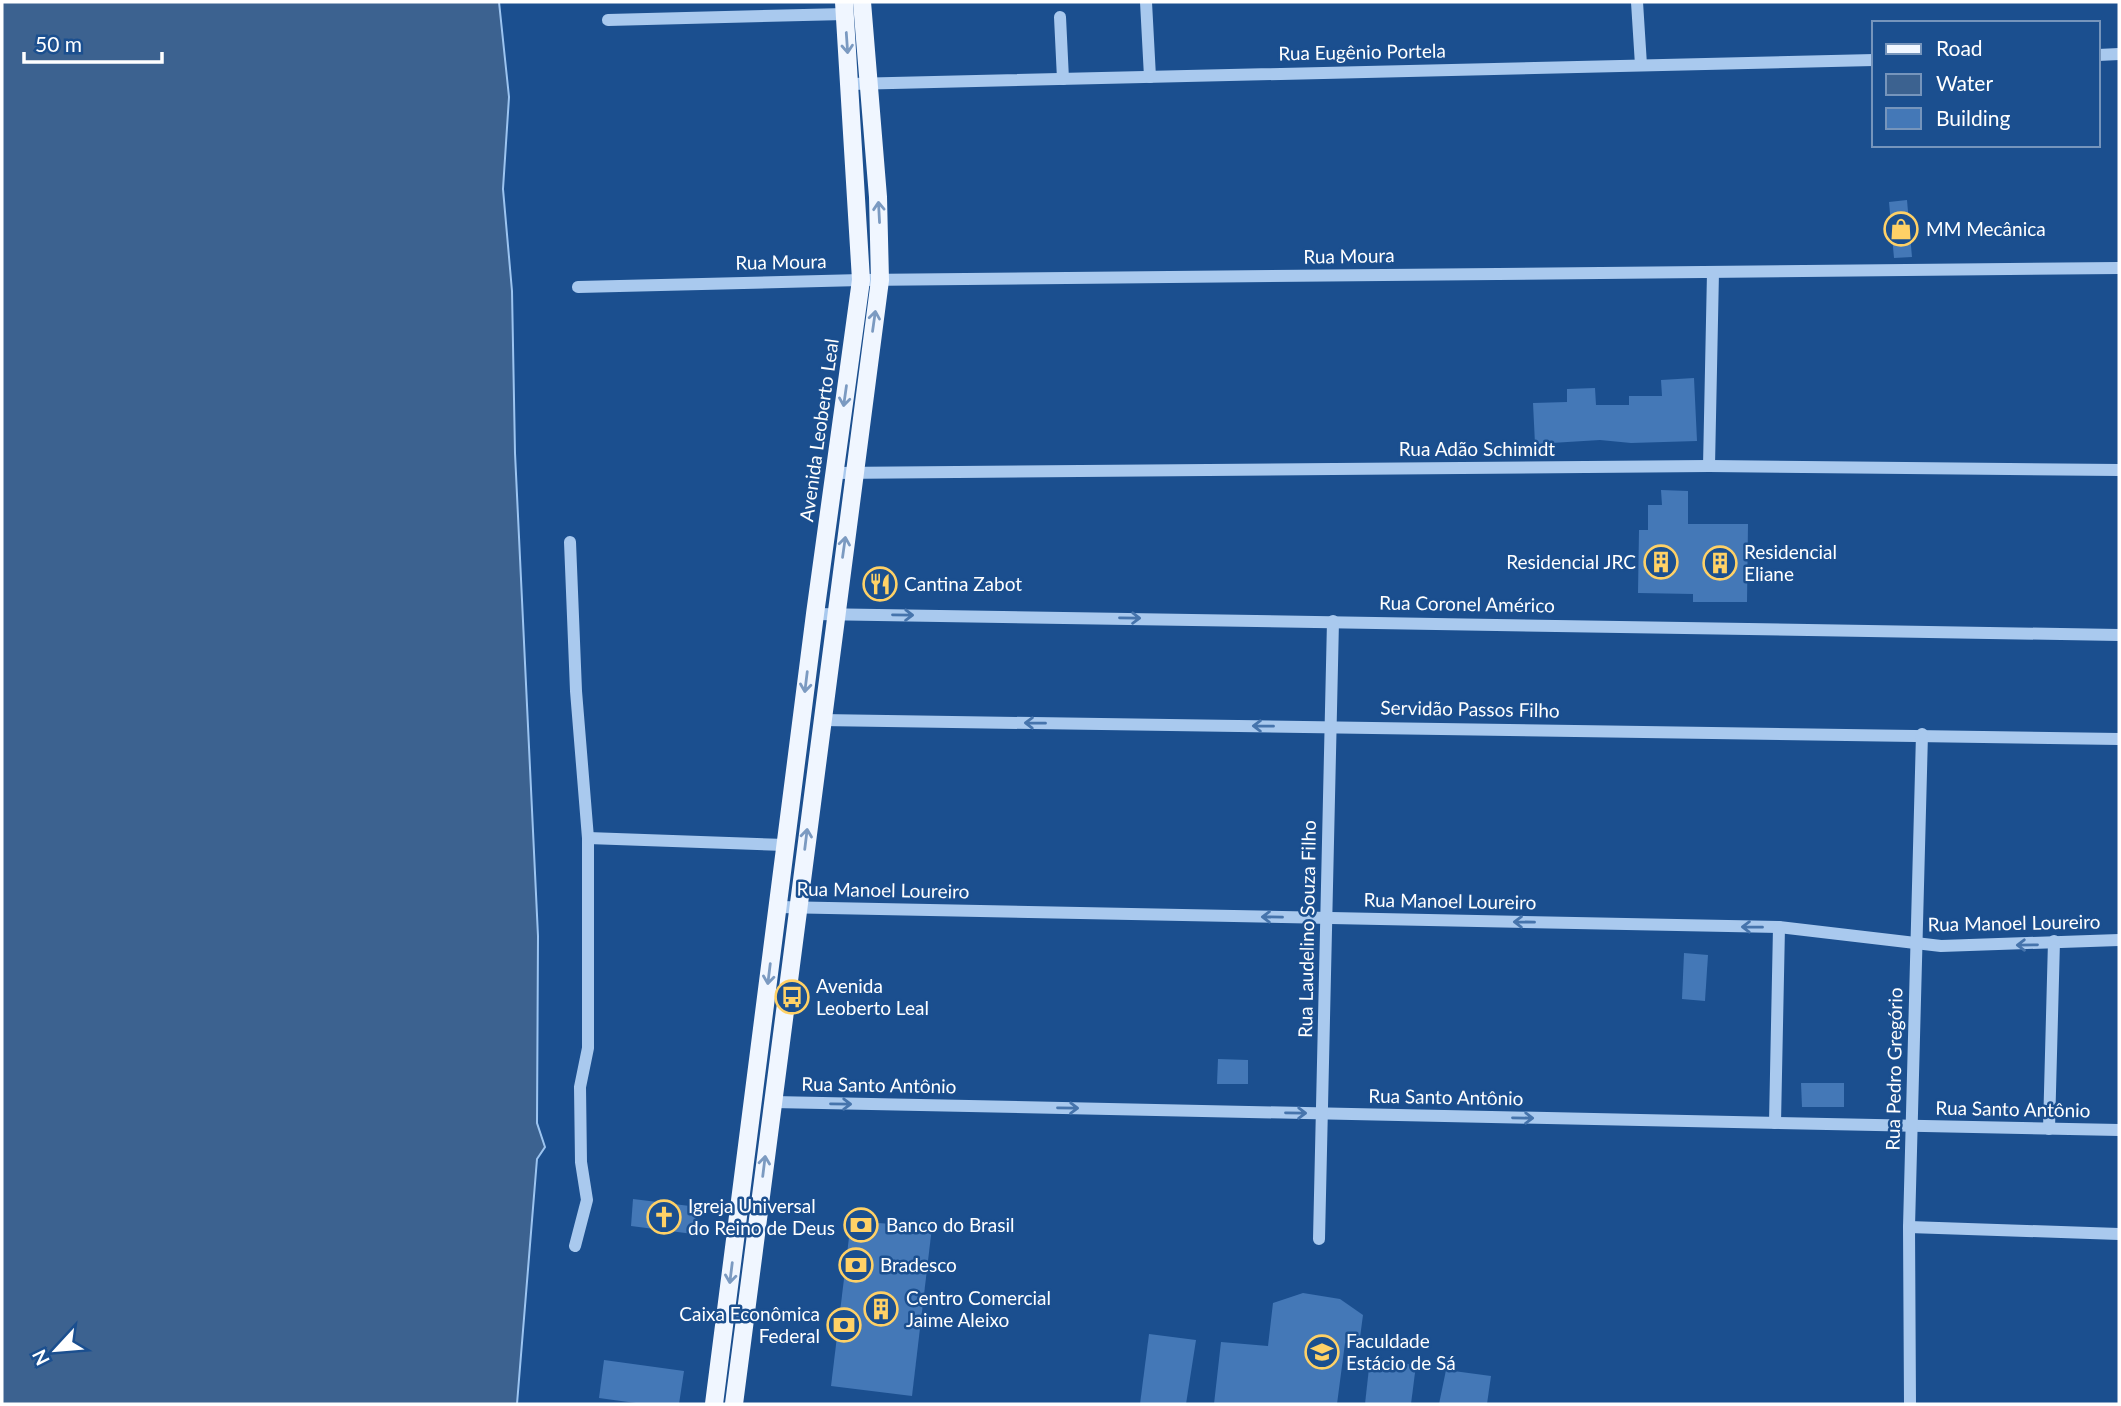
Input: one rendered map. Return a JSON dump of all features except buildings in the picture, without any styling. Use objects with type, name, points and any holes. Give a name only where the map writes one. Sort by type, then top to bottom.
[{"type":"main road","name":"Avenida Leoberto Leal","points":[[734,1404],[880,280],[880,224],[862,2]]},
{"type":"main road","name":"Avenida Leoberto Leal","points":[[714,1404],[815,614],[861,279],[845,8]]},
{"type":"street","points":[[1146,2],[1150,77]]},
{"type":"street","points":[[1637,2],[1641,65]]},
{"type":"street","points":[[608,20],[845,8]]},
{"type":"street","points":[[1060,17],[1063,79]]},
{"type":"street","points":[[2100,55],[2119,54]]},
{"type":"street","name":"Rua Eugênio Portela","points":[[850,84],[1872,60]]},
{"type":"street","name":"Rua Moura","points":[[578,287],[861,279],[2119,268]]},
{"type":"street","points":[[1709,466],[1713,272]]},
{"type":"street","name":"Rua Adão Schimidt","points":[[834,473],[1709,466],[2119,470]]},
{"type":"street","points":[[570,542],[576,691],[587,838],[588,1048],[580,1087],[581,1162],[587,1200],[575,1246]]},
{"type":"street","name":"Rua Coronel Américo","points":[[815,614],[2119,635]]},
{"type":"street","name":"Rua Laudelino Souza Filho","points":[[1319,1238],[1333,621]]},
{"type":"street","name":"Servidão Passos Filho","points":[[821,720],[1922,734],[2119,739]]},
{"type":"street","name":"Rua Pedro Gregório","points":[[1910,1404],[1909,1227],[1922,734]]},
{"type":"street","points":[[587,838],[785,845]]},
{"type":"street","name":"Rua Manoel Loureiro","points":[[778,907],[1779,928],[1916,944],[2039,944],[2054,941],[2119,940]]},
{"type":"street","points":[[1775,1123],[1779,928]]},
{"type":"street","points":[[2049,1129],[2054,941]]},
{"type":"street","name":"Rua Santo Antônio","points":[[772,1102],[2119,1130]]},
{"type":"street","points":[[1909,1227],[2119,1234]]},
{"type":"water","points":[[2,2],[499,2],[509,97],[503,189],[512,291],[515,453],[538,936],[537,1123],[545,1147],[537,1159],[517,1404],[2,1404]]},
{"type":"place","name":"MM Mecânica","points":[[1901,229]]},
{"type":"place","name":"Residencial JRC","points":[[1661,562]]},
{"type":"place","name":"Residencial Eliane","points":[[1720,563]]},
{"type":"place","name":"Cantina Zabot","points":[[880,584]]},
{"type":"place","name":"Avenida Leoberto Leal","points":[[792,997]]},
{"type":"place","name":"Igreja Universal do Reino de Deus","points":[[664,1217]]},
{"type":"place","name":"Banco do Brasil","points":[[861,1225]]},
{"type":"place","name":"Bradesco","points":[[856,1265]]},
{"type":"place","name":"Centro Comercial Jaime Aleixo","points":[[881,1309]]},
{"type":"place","name":"Caixa Econômica Federal","points":[[844,1325]]},
{"type":"place","name":"Faculdade Estácio de Sá","points":[[1322,1352]]}]
